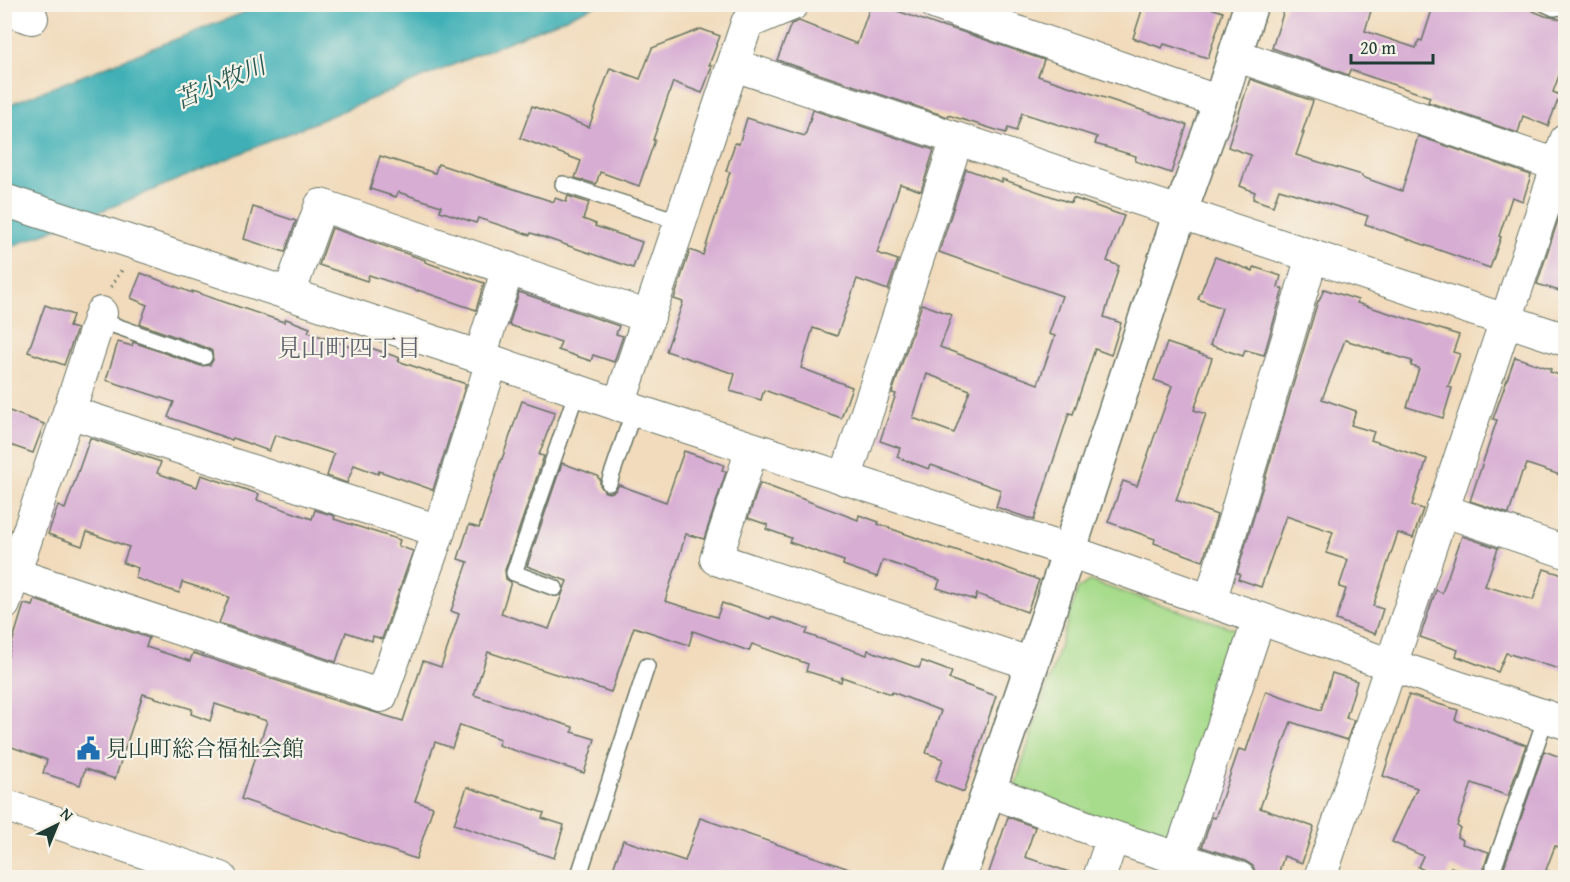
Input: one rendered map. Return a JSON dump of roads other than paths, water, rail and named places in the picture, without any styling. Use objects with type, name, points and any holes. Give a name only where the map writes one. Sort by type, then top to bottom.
[{"type":"street","points":[[627,407],[649,317],[747,23],[793,4]]},
{"type":"street","points":[[936,4],[994,14],[1220,102]]},
{"type":"street","points":[[959,878],[1251,4]]},
{"type":"street","points":[[1235,55],[1563,158],[1506,320],[1320,878]]},
{"type":"street","points":[[734,65],[1566,340]]},
{"type":"street","points":[[845,479],[957,139]]},
{"type":"street","points":[[4,200],[752,449],[1069,551],[1391,665],[1556,720]]},
{"type":"street","points":[[289,294],[321,204],[649,317]]},
{"type":"street","points":[[1210,602],[1312,256]]},
{"type":"street","points":[[14,574],[381,696],[439,531],[486,359],[508,268]]},
{"type":"street","points":[[4,604],[100,316]]},
{"type":"street","points":[[69,412],[439,531]]},
{"type":"street","points":[[752,449],[716,559],[1032,664]]},
{"type":"street","points":[[1442,510],[1566,552]]},
{"type":"street","points":[[1179,858],[1259,619]]},
{"type":"street","points":[[989,791],[1224,875]]},
{"type":"street","points":[[4,805],[221,878]]},
{"type":"street","points":[[1099,878],[1113,837]]},
{"type":"lane","points":[[1545,4],[1554,8],[1566,6]]},
{"type":"lane","points":[[563,184],[681,222]]},
{"type":"lane","points":[[100,316],[204,357]]},
{"type":"lane","points":[[555,588],[514,573],[578,391]]},
{"type":"lane","points":[[609,483],[627,407]]},
{"type":"lane","points":[[578,878],[647,666]]},
{"type":"lane","points":[[1494,867],[1556,720]]},
{"type":"water","name":"苫小牧川","points":[[263,5],[597,5],[124,202],[5,249],[5,106]]},
{"type":"place","name":"見山町総合福祉会館","points":[[88,748]]},
{"type":"district","name":"見山町四丁目","points":[[349,348]]}]
